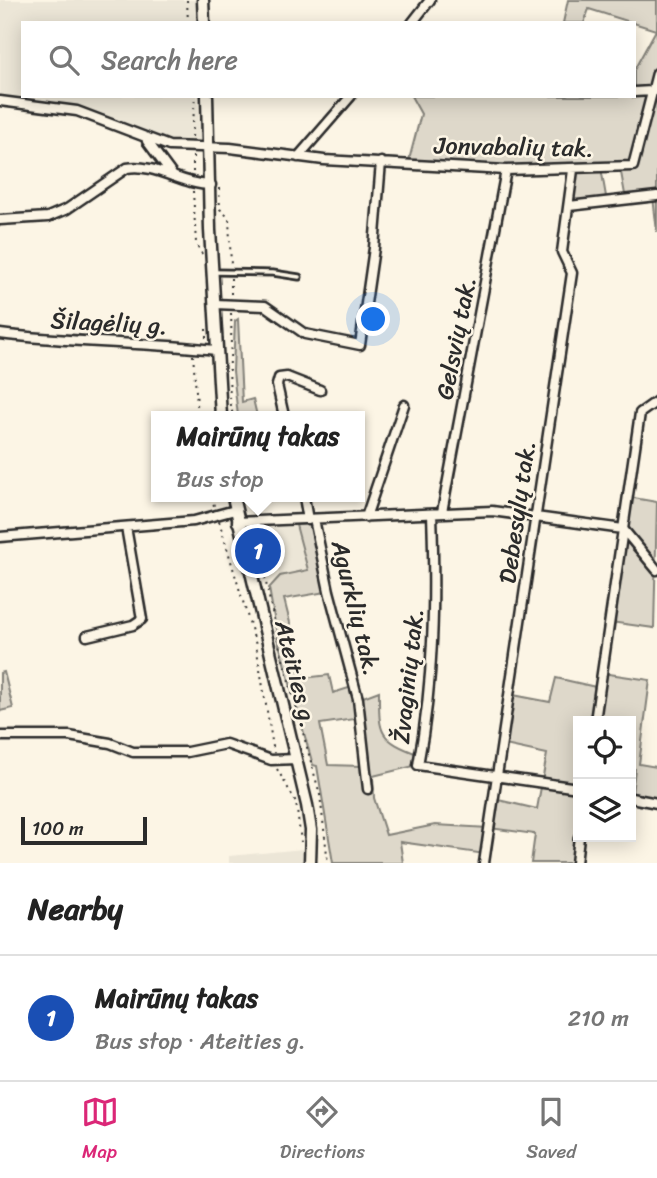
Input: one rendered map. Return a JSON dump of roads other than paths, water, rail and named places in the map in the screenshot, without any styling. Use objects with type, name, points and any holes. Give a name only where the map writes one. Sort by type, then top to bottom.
[{"type":"street","points":[[203,0],[204,21]]},
{"type":"street","points":[[414,21],[430,0]]},
{"type":"street","name":"Jonvabalių tak.","points":[[0,101],[77,111],[169,146],[298,158],[506,170],[573,170],[633,166],[657,73]]},
{"type":"street","points":[[636,92],[652,91]]},
{"type":"street","points":[[207,98],[209,148],[215,184],[215,304],[211,350],[220,411]]},
{"type":"street","points":[[298,158],[349,98]]},
{"type":"street","points":[[145,139],[174,177]]},
{"type":"street","points":[[215,304],[265,306],[305,334],[360,345],[374,248],[381,162]]},
{"type":"street","points":[[0,220],[48,217],[67,209],[127,168],[138,166],[193,183],[215,184]]},
{"type":"street","name":"Gelsvių tak.","points":[[442,512],[506,170]]},
{"type":"street","name":"Debesylų tak.","points":[[484,863],[572,273],[562,252],[573,170]]},
{"type":"street","points":[[569,206],[657,196]]},
{"type":"street","name":"Šilagėlių g.","points":[[0,334],[61,342],[211,350]]},
{"type":"street","points":[[283,411],[277,385],[279,378],[287,377],[320,390]]},
{"type":"street","points":[[596,716],[640,414],[655,401],[657,390]]},
{"type":"street","points":[[366,517],[404,405]]},
{"type":"street","name":"Ateities g.","points":[[234,502],[311,830],[310,863]]},
{"type":"street","name":"Agurklių tak.","points":[[305,502],[355,686],[368,789]]},
{"type":"street","points":[[0,537],[126,527],[216,516],[235,510]]},
{"type":"street","points":[[237,522],[492,512],[623,529],[657,570]]},
{"type":"street","name":"Žvaginių tak.","points":[[432,514],[435,582],[431,656],[418,765],[573,787]]},
{"type":"street","points":[[87,636],[133,625],[142,619],[126,527]]},
{"type":"street","points":[[0,736],[69,736],[110,743],[133,752],[187,752],[226,744],[275,761],[296,759]]},
{"type":"street","points":[[636,799],[657,803]]},
{"type":"street","points":[[576,863],[578,842]]},
{"type":"lane","points":[[213,272],[299,277]]},
{"type":"place","name":"Mairūnų takas","points":[[258,551]]}]
